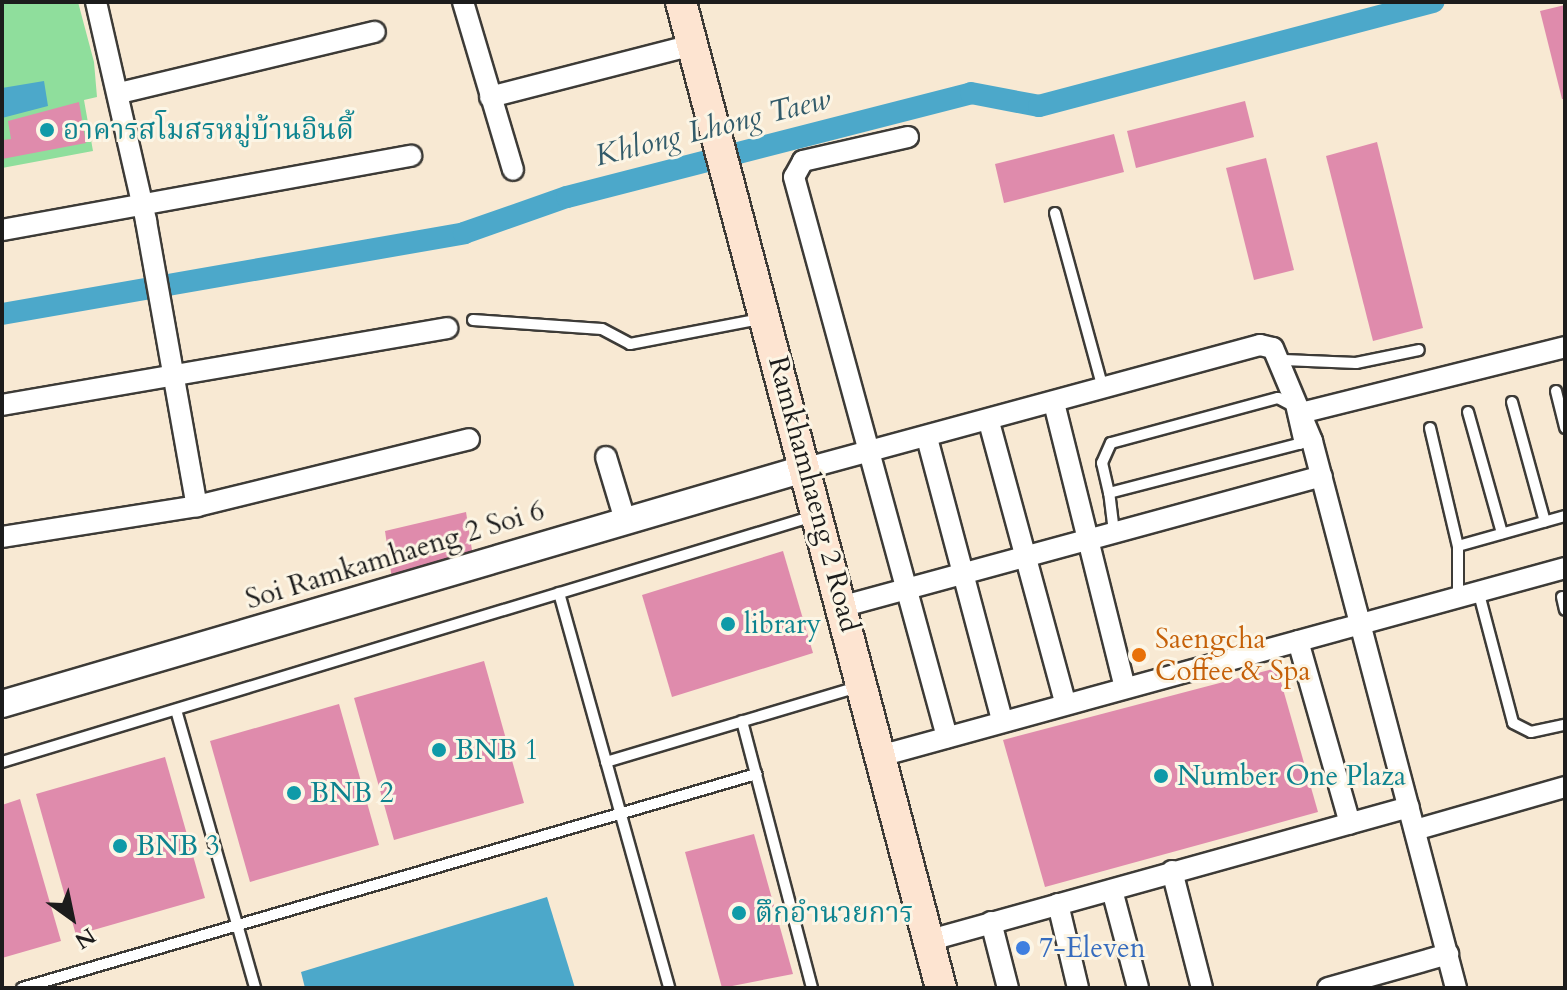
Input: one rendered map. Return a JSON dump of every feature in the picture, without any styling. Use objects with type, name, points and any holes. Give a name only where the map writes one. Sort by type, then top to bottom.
[{"type":"main road","name":"Ramkhamhaeng 2 Road","points":[[681,2],[729,170],[807,468],[813,516],[844,606],[941,988]]},
{"type":"street","points":[[96,2],[120,93],[197,506]]},
{"type":"street","points":[[463,2],[513,170]]},
{"type":"street","points":[[120,93],[375,32]]},
{"type":"street","points":[[490,97],[693,45]]},
{"type":"street","points":[[908,137],[803,161],[794,177],[866,451],[947,737]]},
{"type":"street","points":[[2,230],[411,156]]},
{"type":"street","points":[[2,405],[447,328]]},
{"type":"street","points":[[807,468],[989,422],[1260,345],[1284,360],[1301,413],[1306,442],[1322,476],[1456,988]]},
{"type":"street","points":[[1301,413],[1565,347]]},
{"type":"street","points":[[1054,403],[1125,687]]},
{"type":"street","points":[[989,422],[1065,702]]},
{"type":"street","points":[[927,438],[1002,720]]},
{"type":"street","points":[[2,537],[197,506],[469,439]]},
{"type":"street","points":[[606,457],[625,520]]},
{"type":"street","name":"Soi Ramkamhaeng 2 Soi 6","points":[[2,704],[807,468]]},
{"type":"street","points":[[844,606],[906,593],[1088,539],[1322,476]]},
{"type":"street","points":[[880,756],[1065,702],[1361,626],[1565,568]]},
{"type":"street","points":[[1298,641],[1350,824]]},
{"type":"street","points":[[1415,830],[1565,787]]},
{"type":"street","points":[[927,941],[1409,807]]},
{"type":"street","points":[[1172,871],[1202,988]]},
{"type":"street","points":[[1112,890],[1138,988]]},
{"type":"street","points":[[1058,904],[1078,988]]},
{"type":"street","points":[[991,922],[1008,988]]},
{"type":"street","points":[[1328,988],[1448,954]]},
{"type":"lane","points":[[1055,213],[1103,388]]},
{"type":"lane","points":[[473,320],[602,329],[630,344],[766,318]]},
{"type":"lane","points":[[1284,360],[1356,363],[1419,350]]},
{"type":"lane","points":[[1556,391],[1565,428]]},
{"type":"lane","points":[[1109,493],[1306,442],[1291,405],[1278,398],[1111,443],[1102,463],[1114,532]]},
{"type":"lane","points":[[1512,402],[1545,522]]},
{"type":"lane","points":[[1468,412],[1502,533]]},
{"type":"lane","points":[[1430,428],[1469,596],[1513,723],[1531,732],[1565,725]]},
{"type":"lane","points":[[2,762],[813,516]]},
{"type":"lane","points":[[1458,546],[1565,516]]},
{"type":"lane","points":[[559,593],[669,988]]},
{"type":"lane","points":[[1562,597],[1565,610]]},
{"type":"lane","points":[[606,762],[864,684]]},
{"type":"lane","points":[[176,710],[255,988]]},
{"type":"lane","points":[[742,721],[812,988]]},
{"type":"lane","points":[[22,988],[619,810],[756,774]]},
{"type":"green space","points":[[2,2],[78,2],[94,62],[97,97],[84,100],[93,151],[2,168]]},
{"type":"water","points":[[44,81],[48,106],[2,118],[2,88]]},
{"type":"water","points":[[547,897],[575,988],[305,988],[301,972]]},
{"type":"building","points":[[1565,5],[1565,99],[1562,99],[1540,11]]},
{"type":"building","points":[[1245,101],[1254,137],[1136,168],[1127,131]]},
{"type":"building","name":"อาคารสโมสรหมู่บ้านอินดี้","points":[[79,102],[86,143],[2,159],[2,140],[11,139],[8,121]]},
{"type":"building","points":[[1114,134],[1124,172],[1004,203],[995,164]]},
{"type":"building","points":[[1377,142],[1423,328],[1373,341],[1326,156]]},
{"type":"building","points":[[1266,158],[1294,270],[1254,280],[1226,168]]},
{"type":"building","points":[[466,512],[474,563],[393,586],[385,531]]},
{"type":"building","name":"library","points":[[783,551],[813,653],[672,697],[642,595]]},
{"type":"building","name":"BNB 1","points":[[484,661],[524,803],[394,840],[354,698]]},
{"type":"building","name":"Number One Plaza","points":[[1277,668],[1318,812],[1045,887],[1003,740]]},
{"type":"building","name":"BNB 2","points":[[339,704],[379,845],[250,882],[210,741]]},
{"type":"building","name":"BNB 3","points":[[165,757],[205,898],[76,935],[36,794]]},
{"type":"building","points":[[20,799],[61,941],[2,958],[2,805]]},
{"type":"building","name":"ตึกอำนวยการ","points":[[754,834],[793,974],[722,988],[685,852]]},
{"type":"waterway","name":"Khlong Lhong Taew","points":[[2,314],[464,233],[567,197],[971,93],[1039,106],[1434,2]]},
{"type":"place","name":"อาคารสโมสรหมู่บ้านอินดี้","points":[[47,130]]},
{"type":"place","name":"library","points":[[728,624]]},
{"type":"place","name":"Saengcha Coffee & Spa","points":[[1139,655]]},
{"type":"place","name":"BNB 1","points":[[439,750]]},
{"type":"place","name":"Number One Plaza","points":[[1161,776]]},
{"type":"place","name":"BNB 2","points":[[294,793]]},
{"type":"place","name":"BNB 3","points":[[120,846]]},
{"type":"place","name":"ตึกอำนวยการ","points":[[739,913]]},
{"type":"place","name":"7-Eleven","points":[[1023,948]]}]
